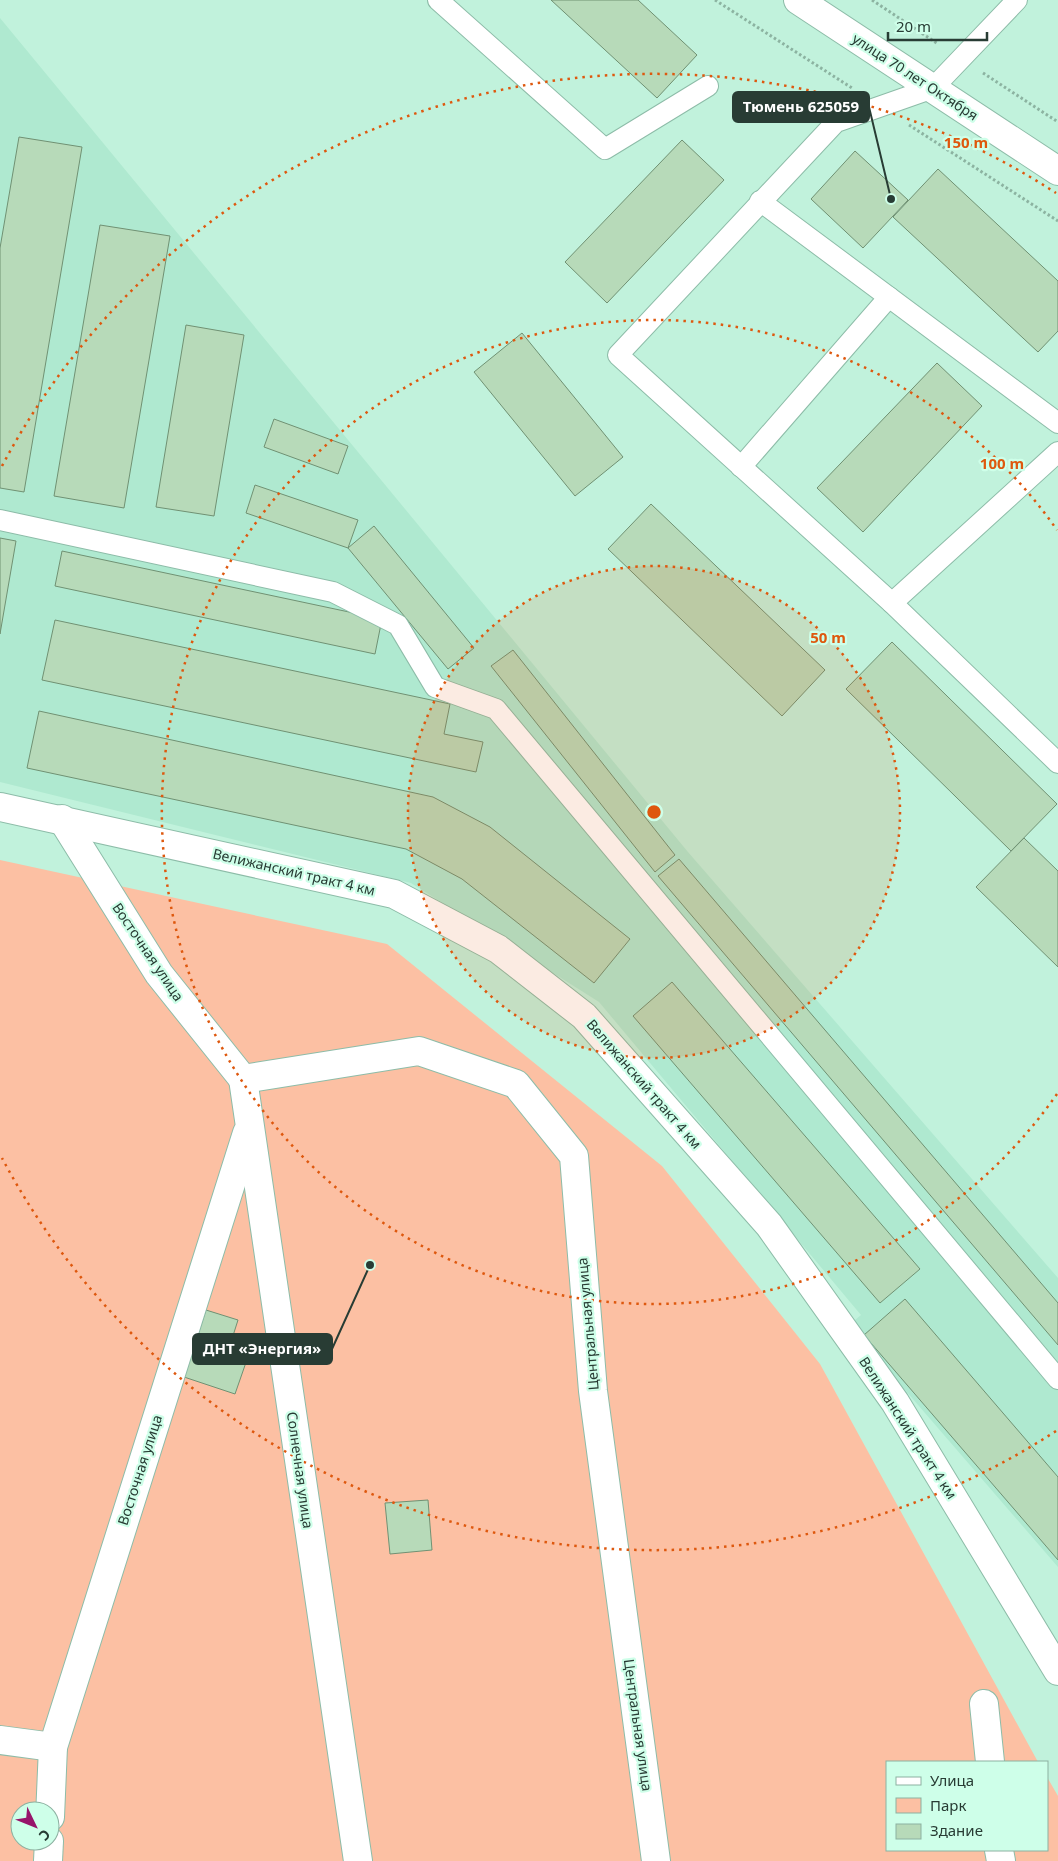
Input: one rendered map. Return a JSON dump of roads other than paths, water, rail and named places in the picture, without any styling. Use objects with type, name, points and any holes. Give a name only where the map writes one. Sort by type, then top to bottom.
[{"type":"street","name":"улица 70 лет Октября","points":[[798,0],[1058,171]]},
{"type":"street","name":"Велижанский тракт 4 км","points":[[0,807],[394,894],[498,949],[584,1016],[769,1225],[895,1402],[1058,1671]]},
{"type":"street","name":"Восточная улица","points":[[62,820],[159,974],[243,1080]]},
{"type":"street","name":"Центральная улица","points":[[243,1080],[419,1050],[516,1084],[574,1156],[593,1391],[656,1861]]},
{"type":"street","name":"Солнечная улица","points":[[243,1080],[358,1861]]},
{"type":"street","name":"Восточная улица","points":[[51,1801],[53,1747],[249,1127]]},
{"type":"street","points":[[984,1704],[990,1761]]},
{"type":"street","points":[[0,1740],[53,1747]]},
{"type":"lane","points":[[438,0],[605,149],[708,86]]},
{"type":"lane","points":[[1017,0],[933,88],[836,122],[760,201],[618,355],[892,603],[1058,763]]},
{"type":"lane","points":[[760,201],[1058,424]]},
{"type":"lane","points":[[741,467],[889,297]]},
{"type":"lane","points":[[892,603],[1058,452]]},
{"type":"lane","points":[[0,520],[333,592],[398,624],[435,687],[496,709],[1058,1379]]},
{"type":"place","name":"Тюмень 625059","points":[[891,199]]},
{"type":"place","name":"ДНТ «Энергия»","points":[[370,1265]]}]
